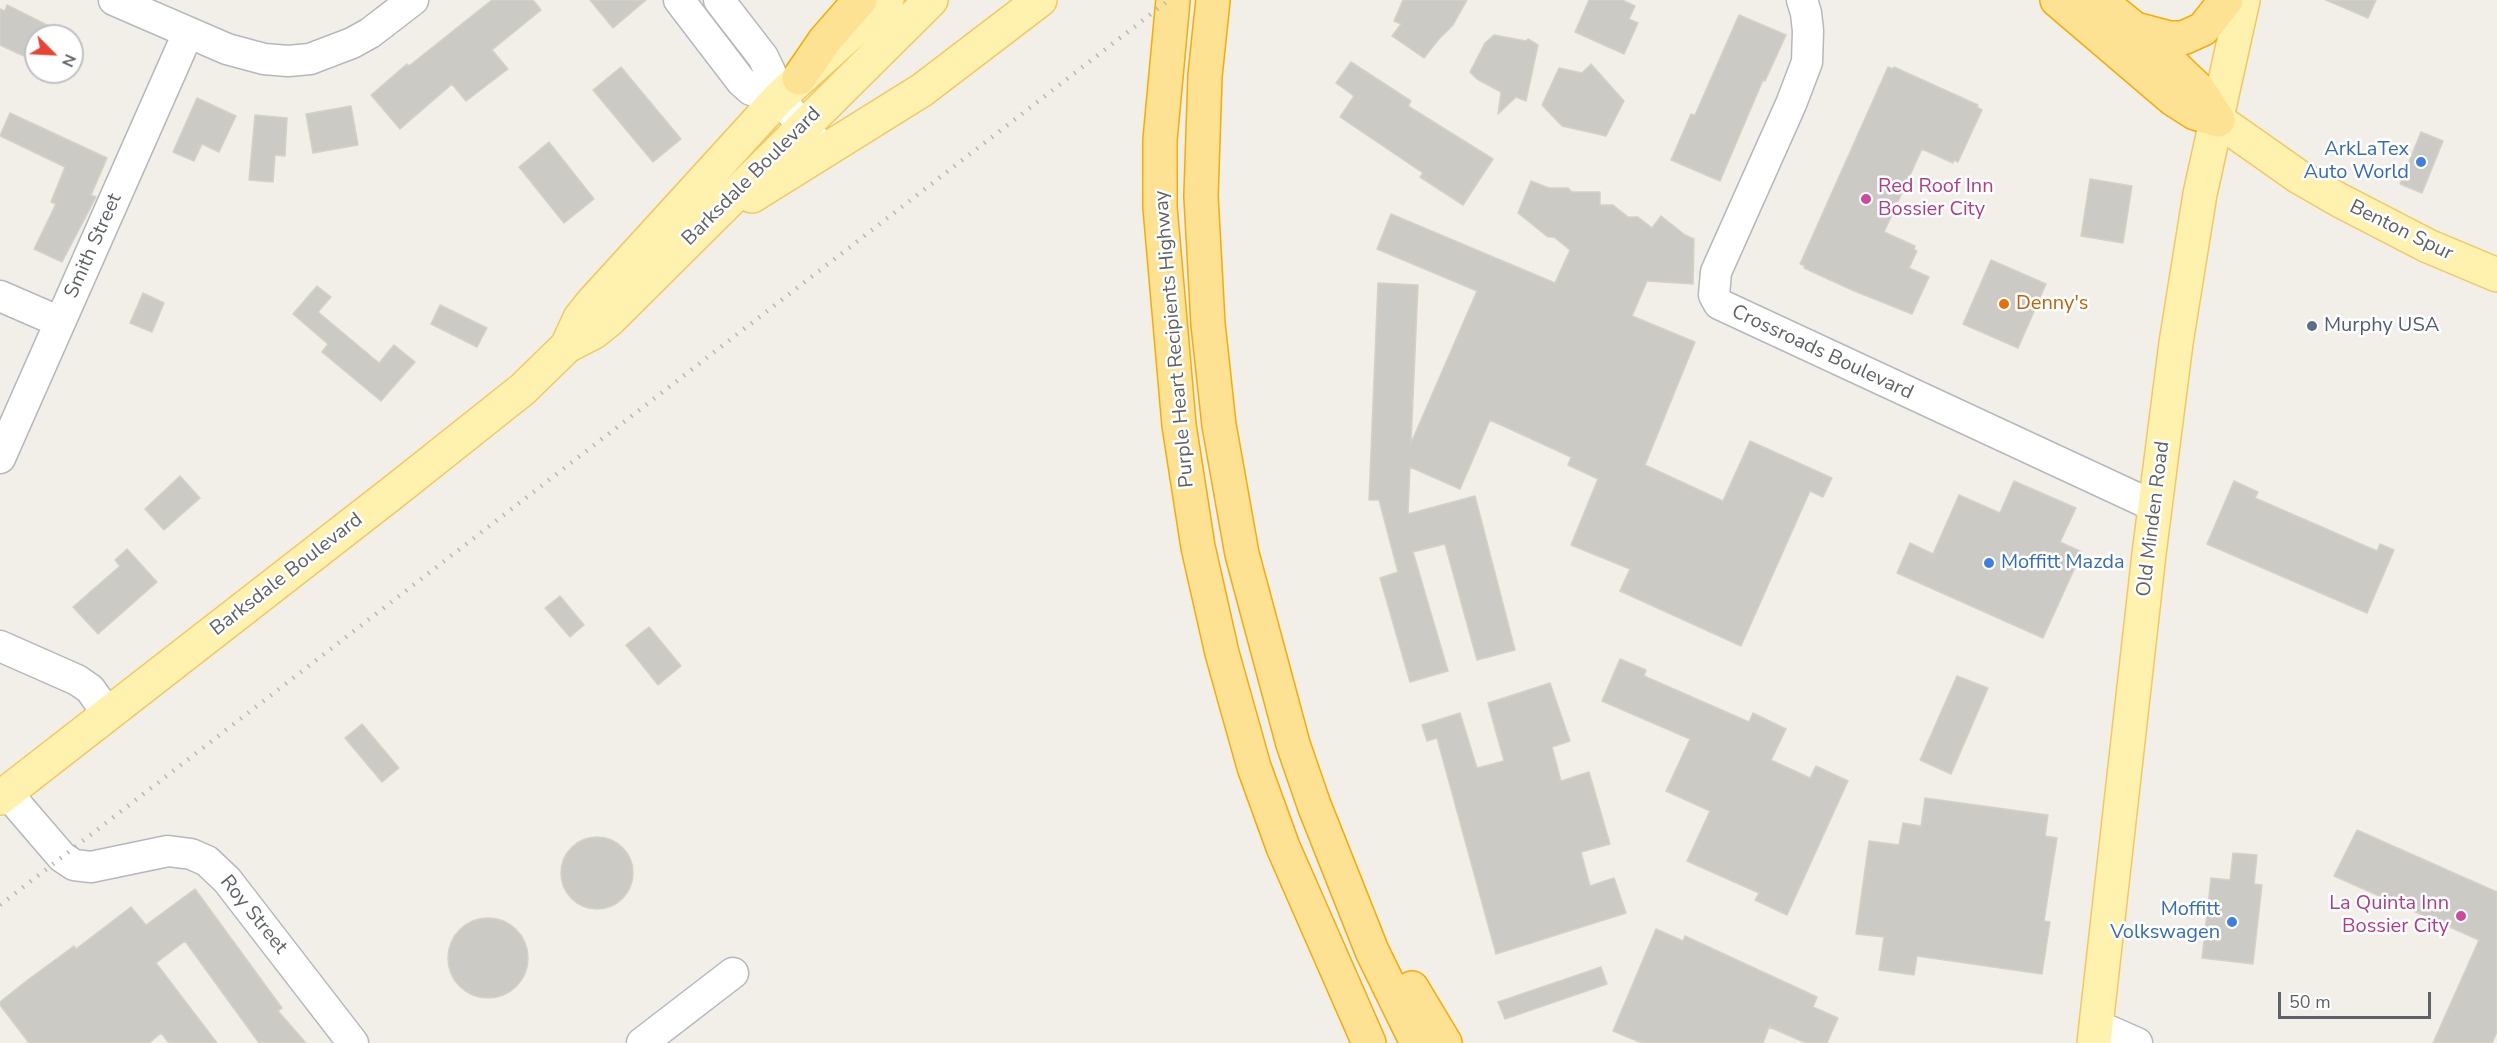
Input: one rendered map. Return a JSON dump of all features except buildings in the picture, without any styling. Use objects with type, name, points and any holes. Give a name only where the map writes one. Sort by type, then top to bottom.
[{"type":"highway","points":[[789,88],[825,40],[860,0]]},
{"type":"highway","name":"Purple Heart Recipients Highway","points":[[1173,0],[1160,140],[1160,207],[1179,425],[1198,548],[1222,653],[1254,767],[1282,847],[1369,1043]]},
{"type":"highway","name":"Purple Heart Recipients Highway","points":[[1213,0],[1204,76],[1201,196],[1208,324],[1219,425],[1242,554],[1293,744],[1334,860],[1372,951],[1417,1043]]},
{"type":"highway","points":[[2057,0],[2173,99],[2194,113],[2218,120]]},
{"type":"highway","points":[[2100,0],[2135,29],[2198,89],[2218,120]]},
{"type":"highway","points":[[2135,29],[2169,38],[2183,38],[2203,29],[2226,0]]},
{"type":"highway","points":[[1334,860],[1370,912],[1445,1043]]},
{"type":"main road","name":"Barksdale Boulevard","points":[[567,346],[580,318],[592,303],[789,88],[887,0]]},
{"type":"main road","name":"Barksdale Boulevard","points":[[3,795],[498,410],[567,346],[594,333],[931,0]]},
{"type":"main road","points":[[663,266],[757,192],[922,90],[1040,0]]},
{"type":"main road","name":"Old Minden Road","points":[[2095,1034],[2156,507],[2185,286],[2202,186],[2243,0]]},
{"type":"main road","name":"Benton Spur","points":[[2218,120],[2300,177],[2339,200],[2428,246],[2497,275]]},
{"type":"street","points":[[114,0],[227,49],[264,59],[288,61],[310,59],[332,53],[361,38],[413,0]]},
{"type":"street","points":[[679,0],[741,81],[751,90],[789,88]]},
{"type":"street","points":[[719,0],[763,57],[774,80],[789,88],[803,127],[824,151]]},
{"type":"street","name":"Crossroads Boulevard","points":[[1802,0],[1808,31],[1807,62],[1791,104],[1716,272],[1714,295],[1719,304],[2156,507]]},
{"type":"street","name":"Smith Street","points":[[0,458],[188,33]]},
{"type":"street","points":[[0,296],[60,322]]},
{"type":"street","points":[[0,646],[77,680],[90,689],[108,714]]},
{"type":"street","name":"Roy Street","points":[[3,795],[62,857],[74,864],[92,867],[168,851],[191,854],[207,861],[227,880],[353,1043]]},
{"type":"street","points":[[642,1043],[733,973]]},
{"type":"street","points":[[2095,1034],[2137,1043]]},
{"type":"railway","points":[[0,905],[1169,0]]},
{"type":"place","name":"ArkLaTex Auto World","points":[[2421,162]]},
{"type":"place","name":"Red Roof Inn Bossier City","points":[[1866,199]]},
{"type":"place","name":"Denny's","points":[[2004,304]]},
{"type":"place","name":"Murphy USA","points":[[2312,326]]},
{"type":"place","name":"Moffitt Mazda","points":[[1989,563]]},
{"type":"place","name":"La Quinta Inn Bossier City","points":[[2461,916]]},
{"type":"place","name":"Moffitt Volkswagen","points":[[2232,922]]}]
